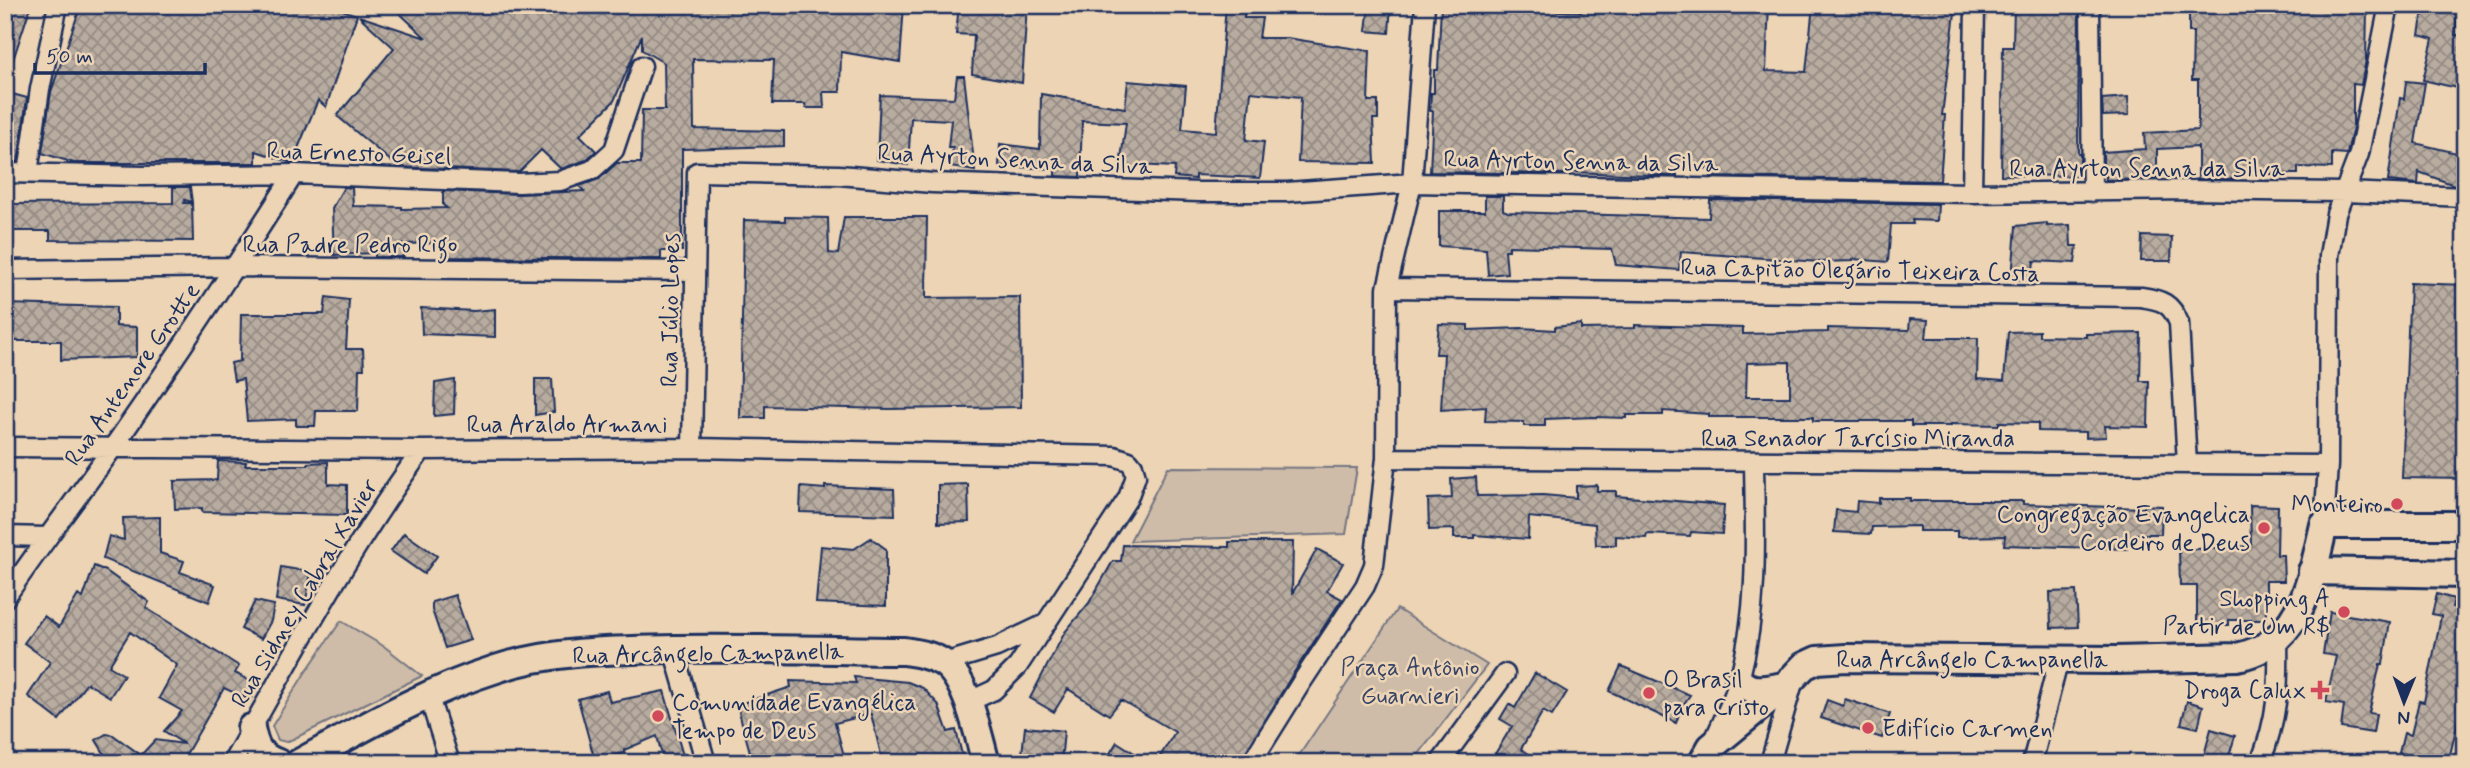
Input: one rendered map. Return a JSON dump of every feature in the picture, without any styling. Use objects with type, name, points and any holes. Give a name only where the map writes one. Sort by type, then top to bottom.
[{"type":"street","points":[[28,173],[40,89],[58,5]]},
{"type":"street","points":[[1251,763],[1365,586],[1374,565],[1387,458],[1387,288],[1412,183],[1425,5]]},
{"type":"street","points":[[1972,193],[1975,5]]},
{"type":"street","points":[[2090,5],[2092,192]]},
{"type":"street","points":[[2260,763],[2269,741],[2278,698],[2278,639],[2301,604],[2324,525],[2329,464],[2329,256],[2336,214],[2359,154],[2389,5]]},
{"type":"street","name":"Rua Ernesto Geisel","points":[[5,173],[143,176],[294,174],[519,183],[560,181],[592,170],[614,150],[642,66]]},
{"type":"street","name":"Rua Ayrton Senna da Silva","points":[[697,172],[839,175],[932,183],[1199,192],[1287,192],[1412,183],[1972,193],[2188,190],[2345,192],[2465,197]]},
{"type":"street","name":"Rua Júlio Lopes","points":[[692,448],[697,172]]},
{"type":"street","name":"Rua Antenore Grotte","points":[[5,598],[113,447],[235,267],[294,174]]},
{"type":"street","name":"Rua Padre Pedro Rigo","points":[[5,270],[235,267],[694,271]]},
{"type":"street","name":"Rua Capitão Olegário Teixeira Costa","points":[[1387,288],[2141,297],[2161,300],[2173,309],[2179,323],[2187,464]]},
{"type":"street","name":"Rua Araldo Armani","points":[[5,447],[422,450],[692,448],[1114,456],[1129,461],[1136,476],[1128,498],[1045,624]]},
{"type":"street","name":"Rua Sidney Cabral Xavier","points":[[232,763],[328,594],[422,450]]},
{"type":"street","name":"Rua Senador Tarcísio Miranda","points":[[1387,458],[2329,464]]},
{"type":"street","points":[[1707,755],[1739,681],[1752,620],[1755,589],[1754,462]]},
{"type":"street","points":[[2324,525],[2465,525]]},
{"type":"street","points":[[5,536],[47,537]]},
{"type":"street","points":[[2312,571],[2465,574]]},
{"type":"street","points":[[986,763],[968,702],[957,678],[944,663],[997,647],[1045,624]]},
{"type":"street","points":[[968,702],[1004,683],[1045,624]]},
{"type":"street","name":"Rua Arcângelo Campanella","points":[[1707,755],[1810,663],[1827,658],[2236,657],[2253,653],[2278,639]]},
{"type":"street","points":[[673,649],[706,763]]},
{"type":"street","name":"Rua Arcângelo Campanella","points":[[299,763],[428,694],[498,668],[543,657],[598,651],[673,649],[904,651],[931,656],[944,663]]},
{"type":"street","points":[[2032,763],[2059,659]]},
{"type":"street","points":[[1440,763],[1505,674]]},
{"type":"street","points":[[1739,681],[1752,691],[1791,679]]},
{"type":"street","points":[[1770,763],[1791,679]]},
{"type":"street","points":[[428,694],[450,763]]},
{"type":"street","points":[[251,728],[258,751],[263,757],[278,763]]},
{"type":"green space","points":[[1168,467],[1357,468],[1346,534],[1130,541]]},
{"type":"green space","name":"Praça Antônio Guarnieri","points":[[1397,609],[1487,665],[1412,763],[1294,763]]},
{"type":"green space","points":[[341,621],[385,647],[422,676],[293,739],[286,742],[278,740],[272,726]]},
{"type":"building","points":[[5,5],[31,5],[9,72],[5,71]]},
{"type":"building","points":[[81,5],[328,5],[357,15],[326,107],[318,100],[292,163],[256,151],[256,163],[74,163],[42,153],[51,92]]},
{"type":"building","points":[[391,5],[904,5],[900,62],[841,52],[840,92],[823,92],[824,108],[806,108],[805,104],[772,104],[774,60],[693,59],[694,129],[784,131],[784,146],[682,149],[682,251],[661,251],[661,259],[443,257],[443,243],[403,244],[403,257],[375,257],[375,253],[334,255],[332,208],[344,187],[352,188],[353,206],[402,209],[447,208],[443,205],[443,191],[519,194],[584,191],[579,186],[599,179],[617,163],[641,163],[642,110],[665,110],[664,63],[642,50],[642,35],[614,101],[580,135],[596,151],[586,160],[561,169],[541,150],[519,172],[398,167],[337,116],[394,48],[359,16],[426,38]]},
{"type":"building","points":[[959,5],[1027,5],[1022,83],[972,74],[974,35],[956,34]]},
{"type":"building","points":[[1226,5],[1244,5],[1244,18],[1262,18],[1259,38],[1287,38],[1370,51],[1368,101],[1378,101],[1378,119],[1373,119],[1375,163],[1298,162],[1301,97],[1251,92],[1246,140],[1264,142],[1260,178],[1195,175],[1195,179],[1174,177],[1175,167],[1120,166],[1126,123],[1082,121],[1080,177],[1055,176],[1055,169],[999,166],[1000,144],[1040,149],[1041,94],[1125,108],[1128,81],[1186,86],[1182,129],[1216,132]]},
{"type":"building","points":[[1369,5],[1391,5],[1389,33],[1366,31]]},
{"type":"building","points":[[1441,5],[1517,6],[1517,9],[1581,12],[1581,5],[1769,5],[1766,71],[1806,72],[1813,5],[1956,5],[1942,115],[1945,115],[1940,181],[1711,177],[1711,169],[1677,168],[1677,176],[1570,172],[1430,172],[1433,111],[1430,111],[1431,93],[1434,93],[1434,70],[1438,70]]},
{"type":"building","points":[[2014,5],[2079,5],[2080,176],[2001,175],[2003,47],[2013,47]]},
{"type":"building","points":[[2189,5],[2367,10],[2366,60],[2361,85],[2353,84],[2353,127],[2347,154],[2332,153],[2332,168],[2298,167],[2298,174],[2237,174],[2237,179],[2198,179],[2198,147],[2157,149],[2157,179],[2106,180],[2106,176],[2103,176],[2103,152],[2145,149],[2144,133],[2198,130],[2198,80],[2192,80],[2193,32],[2189,32]]},
{"type":"building","points":[[2424,5],[2458,5],[2455,35],[2465,35],[2465,90],[2423,80],[2433,39],[2419,35]]},
{"type":"building","points":[[957,76],[964,76],[975,171],[950,167],[953,148],[948,148],[951,120],[911,118],[908,165],[877,160],[880,95],[954,98]]},
{"type":"building","points":[[2406,81],[2425,83],[2415,143],[2465,155],[2465,186],[2454,185],[2419,172],[2418,184],[2388,181],[2400,98],[2404,99]]},
{"type":"building","points":[[5,92],[27,98],[18,162],[5,162]]},
{"type":"building","points":[[2128,97],[2129,115],[2103,116],[2102,99]]},
{"type":"building","points":[[173,187],[190,187],[192,202],[185,200],[184,203],[192,203],[193,241],[50,240],[50,231],[5,231],[5,204],[173,203]]},
{"type":"building","points":[[1485,196],[1503,196],[1503,210],[1508,212],[1709,218],[1710,200],[1938,204],[1937,221],[1912,220],[1913,224],[1891,224],[1888,262],[1853,259],[1820,262],[1681,252],[1679,270],[1616,265],[1612,249],[1509,246],[1509,250],[1505,250],[1507,273],[1488,275],[1486,249],[1439,246],[1439,211],[1485,211]]},
{"type":"building","points":[[785,217],[828,218],[829,253],[838,254],[844,217],[927,217],[926,298],[1020,297],[1021,407],[889,409],[765,406],[765,418],[740,418],[744,220],[785,221]]},
{"type":"building","points":[[2047,223],[2047,226],[2070,225],[2071,246],[2077,246],[2075,263],[2034,261],[2032,280],[2012,279],[2016,226]]},
{"type":"building","points":[[2142,236],[2172,237],[2171,261],[2141,261]]},
{"type":"building","points":[[2410,283],[2465,285],[2465,479],[2402,478]]},
{"type":"building","points":[[326,297],[349,300],[346,349],[363,349],[364,369],[359,369],[358,411],[316,411],[315,426],[296,426],[296,419],[247,421],[243,379],[234,381],[231,363],[240,361],[241,314],[324,314]]},
{"type":"building","points":[[5,304],[116,307],[116,326],[137,327],[137,357],[61,360],[61,341],[5,341]]},
{"type":"building","points":[[421,308],[474,311],[495,309],[495,337],[422,334]]},
{"type":"building","points":[[1910,319],[1928,320],[1926,338],[1978,338],[1977,379],[2004,381],[2008,332],[2039,331],[2039,336],[2086,337],[2086,334],[2141,333],[2140,381],[2149,381],[2148,427],[2105,426],[2106,437],[2086,438],[2086,432],[2038,431],[2038,423],[1911,426],[1911,421],[1709,417],[1709,414],[1663,411],[1663,415],[1626,415],[1626,418],[1545,419],[1545,426],[1524,426],[1524,422],[1485,421],[1486,407],[1441,410],[1444,354],[1436,354],[1439,324],[1468,325],[1468,330],[1555,330],[1555,327],[1581,324],[1581,329],[1635,328],[1635,325],[1743,328],[1743,334],[1828,332],[1828,328],[1909,330]],"holes":[[[1790,362],[1790,397],[1746,397],[1747,363]]]},
{"type":"building","points":[[535,379],[552,379],[554,412],[535,415]]},
{"type":"building","points":[[455,380],[454,414],[434,416],[435,383]]},
{"type":"building","points":[[218,461],[246,462],[245,465],[308,465],[328,462],[328,484],[347,485],[347,515],[175,509],[174,481],[217,480]]},
{"type":"building","points":[[1476,477],[1477,496],[1543,495],[1576,498],[1576,486],[1597,485],[1597,491],[1616,491],[1616,496],[1724,505],[1722,534],[1691,532],[1690,536],[1616,536],[1616,545],[1596,545],[1595,524],[1529,517],[1528,539],[1474,535],[1474,538],[1454,538],[1454,529],[1429,530],[1428,499],[1452,498],[1451,479]]},
{"type":"building","points":[[968,484],[969,522],[938,523],[938,485]]},
{"type":"building","points":[[825,486],[894,489],[895,515],[800,512],[801,487],[825,489]]},
{"type":"building","points":[[1879,498],[1910,498],[1910,501],[2023,501],[2023,504],[2144,508],[2144,505],[2162,506],[2161,534],[2136,534],[2135,546],[2127,546],[2127,549],[2004,545],[2005,536],[1957,537],[1957,531],[1919,531],[1919,526],[1872,527],[1871,534],[1834,532],[1836,510],[1856,512],[1857,501],[1879,503]]},
{"type":"building","points":[[2250,505],[2278,506],[2277,555],[2283,555],[2284,581],[2266,581],[2266,620],[2229,620],[2229,625],[2197,625],[2197,586],[2180,586],[2179,550],[2251,546]]},
{"type":"building","points":[[160,517],[160,553],[184,561],[180,572],[215,585],[209,602],[103,559],[109,536],[124,540],[123,518]]},
{"type":"building","points":[[404,533],[437,556],[424,574],[391,551]]},
{"type":"building","points":[[871,538],[886,549],[886,606],[816,603],[821,546],[854,549]]},
{"type":"building","points":[[1229,542],[1293,542],[1292,594],[1317,549],[1343,563],[1327,591],[1342,599],[1291,677],[1240,763],[1156,763],[1175,732],[1121,700],[1109,715],[1068,689],[1054,712],[1030,698],[1065,632],[1089,603],[1113,561],[1121,561],[1123,545],[1229,547]]},
{"type":"building","points":[[94,566],[106,571],[149,602],[146,608],[239,666],[235,673],[258,685],[250,700],[224,688],[181,763],[110,763],[96,740],[106,734],[113,735],[141,755],[155,740],[184,744],[164,731],[182,711],[159,698],[177,665],[130,632],[109,666],[124,675],[110,697],[87,683],[59,720],[28,696],[50,662],[24,643],[44,616],[59,627],[78,595],[83,598]]},
{"type":"building","points":[[281,567],[311,572],[305,605],[276,600]]},
{"type":"building","points":[[2076,591],[2078,627],[2051,628],[2050,592]]},
{"type":"building","points":[[2437,594],[2454,599],[2452,607],[2465,609],[2465,724],[2458,721],[2448,763],[2399,753],[2404,733],[2411,735],[2419,701],[2424,702],[2441,616],[2432,614]]},
{"type":"building","points":[[455,595],[471,640],[445,648],[432,610],[432,602]]},
{"type":"building","points":[[255,601],[274,605],[271,621],[261,639],[241,629]]},
{"type":"building","points":[[2330,612],[2390,622],[2383,664],[2380,664],[2369,713],[2376,714],[2373,733],[2341,728],[2344,705],[2326,702],[2336,656],[2323,654]]},
{"type":"building","name":"O Brasil para Cristo","points":[[1621,666],[1690,695],[1681,708],[1676,723],[1609,691]]},
{"type":"building","points":[[1535,673],[1567,692],[1552,716],[1543,711],[1521,749],[1544,763],[1510,763],[1495,754],[1512,726],[1500,719],[1509,704],[1515,708]]},
{"type":"building","points":[[854,677],[908,682],[923,688],[938,704],[948,732],[956,730],[964,763],[883,763],[871,714],[835,723],[846,763],[753,763],[737,705],[791,687],[790,681],[856,683]]},
{"type":"building","points":[[607,691],[610,702],[664,691],[684,759],[664,763],[657,736],[624,750],[624,753],[595,761],[578,699]]},
{"type":"building","name":"Edifício Carmen","points":[[1845,699],[1890,714],[1882,738],[1821,718],[1827,700],[1843,706]]},
{"type":"building","points":[[2187,701],[2203,706],[2198,728],[2181,724]]},
{"type":"building","points":[[1025,727],[1064,731],[1061,763],[1021,763]]},
{"type":"building","points":[[2211,729],[2235,736],[2227,763],[2202,763]]},
{"type":"building","points":[[1117,742],[1150,763],[1104,763]]},
{"type":"place","name":"Monteiro","points":[[2397,504]]},
{"type":"place","name":"Congregação Evangelica Cordeiro de Deus","points":[[2264,528]]},
{"type":"place","name":"Shopping A Partir de Um R$","points":[[2344,612]]},
{"type":"place","name":"Droga Calux","points":[[2320,690]]},
{"type":"place","name":"O Brasil para Cristo","points":[[1649,693]]},
{"type":"place","name":"Comunidade Evangélica Tempo de Deus","points":[[658,716]]},
{"type":"place","name":"Edifício Carmen","points":[[1868,728]]}]
